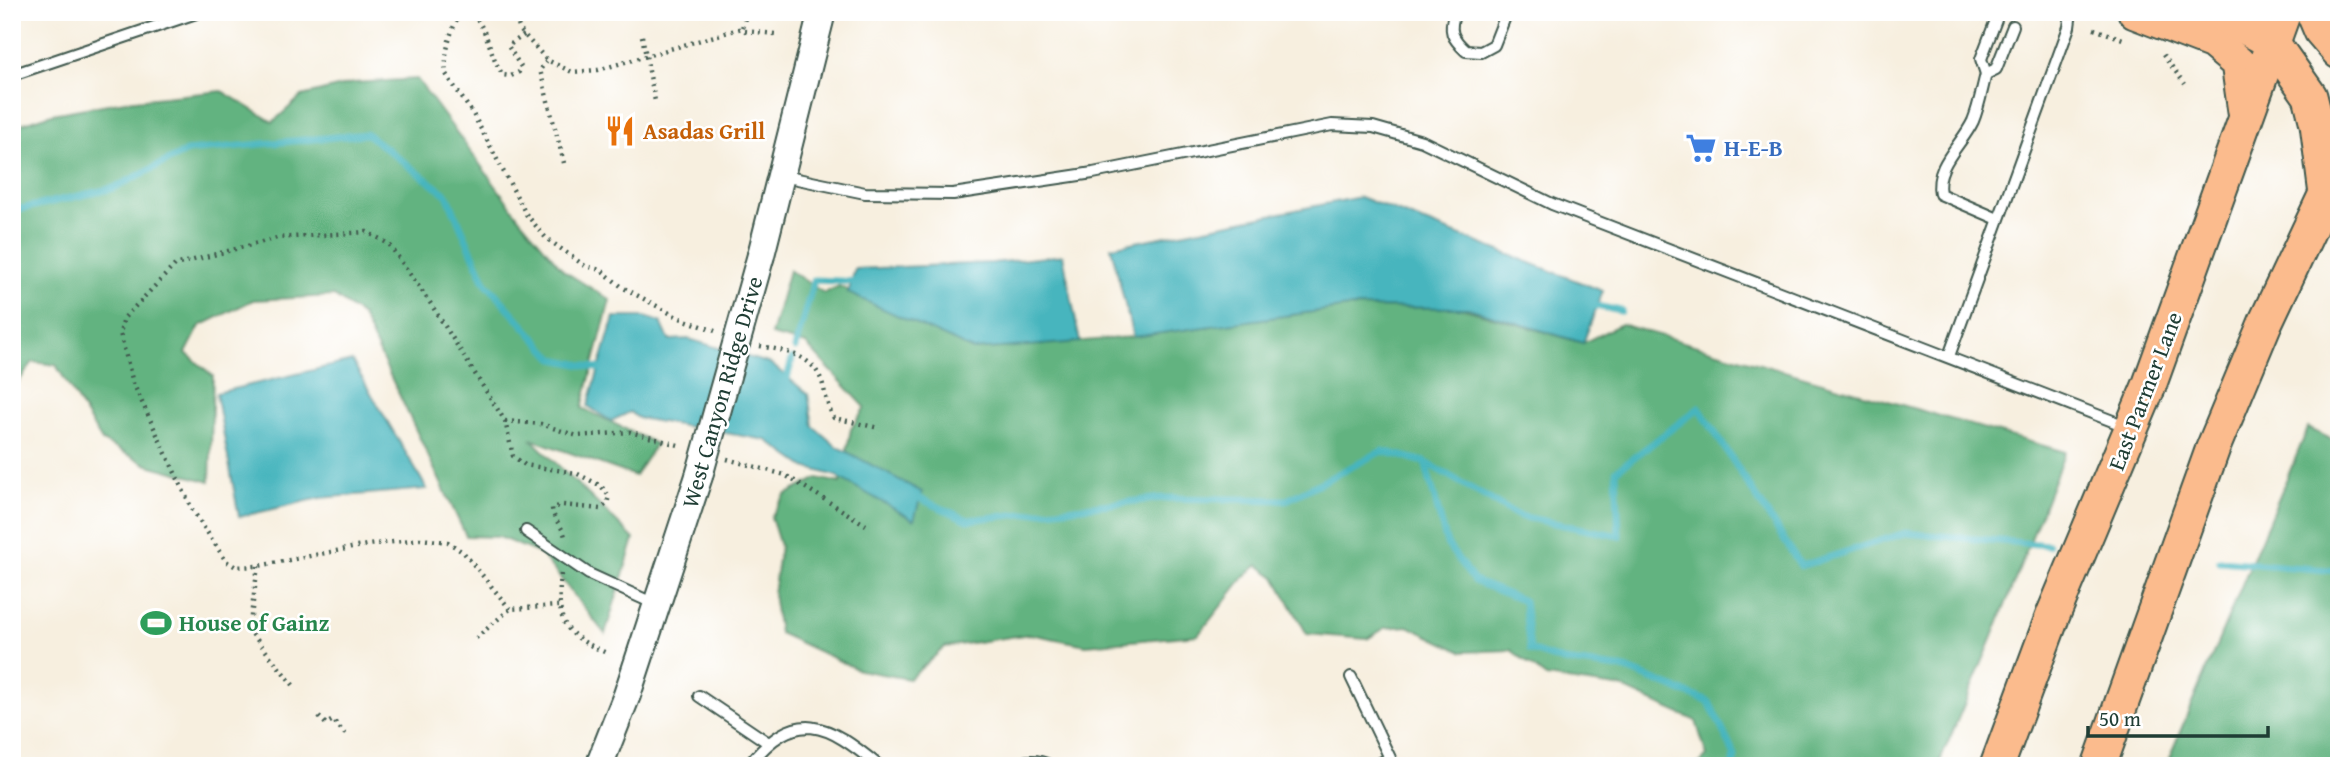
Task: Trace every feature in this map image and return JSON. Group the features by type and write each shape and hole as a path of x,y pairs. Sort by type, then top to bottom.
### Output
{"main road":[{"path":"2216,12 2278,27 2310,96 2317,124 2326,198"},
{"path":"2313,12 2321,31 2339,52"},
{"path":"2133,27 2213,42 2238,63 2246,120"},
{"name":"East Parmer Lane","path":"1997,766 2053,615 2132,428 2278,27"},
{"path":"2099,766 2213,448 2266,321 2339,166"}],"street":[{"name":"West Canyon Ridge Drive","path":"599,766 657,605 699,476 783,176 822,12"}],"lane":[{"path":"12,75 199,12"},
{"path":"1455,12 1450,27 1453,39 1466,51 1481,52 1494,45 1507,12"},
{"path":"1949,356 2069,27 2071,12"},
{"path":"1996,20 1981,59 1986,74 1973,121 1943,168 1938,185 1940,194 1998,219"},
{"path":"1986,74 1996,69 2013,26"},
{"path":"783,176 865,193 953,194 1093,173 1332,125 1373,127 1422,141 1552,204 2132,428"},
{"path":"526,531 589,574 657,605"},
{"path":"1351,677 1391,758 1375,766"},
{"path":"699,696 767,742"},
{"path":"748,766 767,742 796,727 821,728 845,738 879,766"},
{"path":"1011,766 1023,761 1044,762 1051,766"}],"path":[{"path":"513,12 524,35 547,60 562,69 582,72 742,28 745,31 776,34"},
{"path":"742,28 747,12"},
{"path":"524,35 509,46 521,67 519,72 512,76 503,75 494,61 479,20 472,13 459,15 451,31 445,66 446,74 473,114 526,214 546,238 585,266 601,270 622,287 677,317 716,331"},
{"path":"2094,29 2133,27"},
{"path":"642,36 648,54 655,101"},
{"path":"2155,51 2165,56 2185,84"},
{"path":"547,60 540,71 564,163"},
{"path":"510,609 464,553 447,542 420,539 367,545 258,566 236,567 226,561 192,509 133,383 120,333 124,318 175,265 277,238 368,232 389,244 505,421 513,456 525,465 576,473 601,486 609,496 607,504 600,509 563,505 552,508 553,517 565,536 558,606 578,640 609,654"},
{"path":"755,345 803,357 823,382 834,418 879,429"},
{"path":"258,566 249,630 294,686"},
{"path":"476,638 510,609 558,606"},
{"path":"319,717 326,724 333,720 345,734"}],"green space":[{"path":"417,79 521,220 564,271 610,300 582,408 656,444 635,476 531,439 634,539 605,634 541,554 499,537 466,536 362,316 334,296 253,300 200,326 186,353 213,376 210,482 148,465 102,441 56,365 33,362 12,391 12,127 52,114 125,101 222,91 273,122 302,96 353,83"},
{"path":"789,270 824,293 839,286 973,350 1133,337 1349,307 1461,308 1583,343 1621,324 2065,452 1992,639 1938,766 1697,766 1707,756 1696,721 1623,688 1546,677 1511,650 1462,652 1408,626 1385,628 1367,639 1307,634 1275,577 1258,565 1245,576 1198,635 1086,645 1030,634 945,647 909,679 859,670 779,633 773,594 780,546 771,517 785,495 818,478 840,483 851,429 865,407 806,344 771,335"},
{"path":"2308,428 2339,443 2339,766 2189,766 2169,758"}],"water":[{"path":"1360,197 1603,291 1583,343 1468,308 1349,307 1133,337 1111,247"},
{"path":"1063,255 1080,342 973,350 848,293 855,269 992,263"},
{"path":"614,317 645,317 661,322 669,340 689,339 771,364 808,394 813,426 836,446 922,492 914,520 836,476 805,467 766,440 638,418 630,412 611,421 588,406"},
{"path":"352,361 427,489 320,498 239,517 216,393"}],"waterway":[{"path":"12,211 114,188 187,151 367,134 447,195 485,282 554,359 606,370"},
{"path":"795,348 814,280 861,282"},
{"path":"1591,305 1621,311"},
{"path":"785,386 792,359"},
{"path":"912,495 968,520 1163,498 1287,500 1382,451 1425,462 1519,516 1619,536 1616,471 1699,408 1801,566 1905,533 2048,545"},
{"path":"1425,462 1447,544 1474,581 1524,601 1530,650 1563,661 1626,669 1709,702 1735,756 1733,766"},
{"path":"2220,561 2339,571"}],"place":[{"name":"Asadas Grill","path":"620,131"},
{"name":"H-E-B","path":"1701,148"},
{"name":"House of Gainz","path":"156,623"}]}
